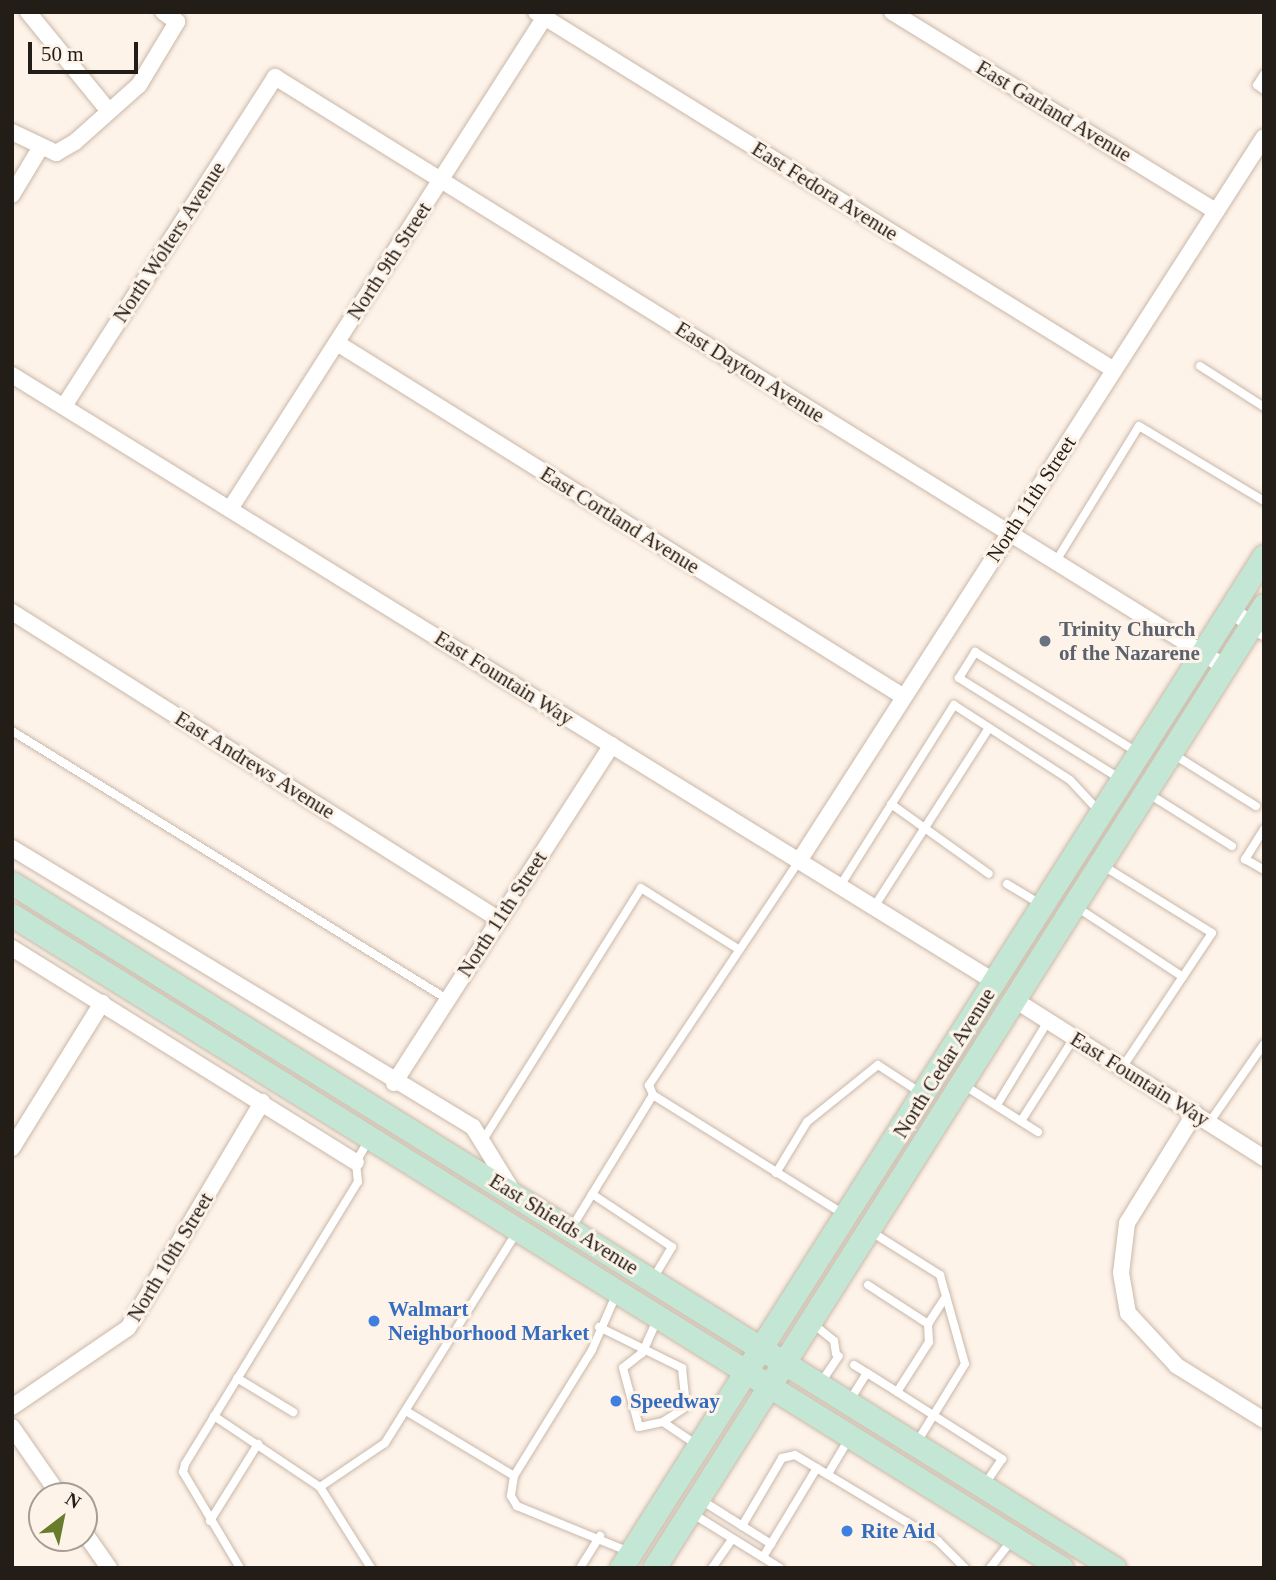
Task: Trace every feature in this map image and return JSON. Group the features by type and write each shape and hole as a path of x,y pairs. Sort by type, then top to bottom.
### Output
{"main road":[{"name":"North Cedar Avenue","path":"630,1563 700,1447 766,1347 1264,556"},
{"name":"North Cedar Avenue","path":"654,1568 1225,667 1260,621"},
{"name":"East Shields Avenue","path":"12,883 787,1359 1114,1568"},
{"path":"1015,1000 1010,980 1045,922 1043,906"},
{"name":"East Shields Avenue","path":"12,915 660,1314 1061,1567"},
{"path":"962,1084 961,1063 999,1004 995,982"},
{"path":"284,1081 305,1078 402,1138 467,1164"},
{"path":"869,1230 866,1215 925,1112 924,1094"},
{"path":"519,1227 535,1223 558,1234 572,1228"},
{"path":"1014,1537 1027,1531 1088,1568"}],"street":[{"path":"28,12 107,109"},
{"path":"12,132 39,150 56,153 75,142 107,109 124,102 139,85 177,22 163,12"},
{"name":"East Garland Avenue","path":"892,12 1216,211"},
{"name":"North 9th Street","path":"230,509 441,180 543,14"},
{"name":"East Fedora Avenue","path":"543,14 1114,370"},
{"name":"East Dayton Avenue","path":"275,78 1225,667"},
{"name":"North Wolters Avenue","path":"64,406 275,78"},
{"name":"North 11th Street","path":"799,860 1264,137"},
{"path":"12,195 39,150"},
{"name":"East Cortland Avenue","path":"337,343 904,697"},
{"name":"East Fountain Way","path":"12,375 995,982"},
{"path":"1230,610 1260,621"},
{"name":"East Andrews Avenue","path":"12,612 498,919"},
{"name":"North 11th Street","path":"394,1083 612,745"},
{"path":"12,848 394,1083 473,1127 513,1192"},
{"path":"12,948 356,1162"},
{"name":"East Fountain Way","path":"1015,1000 1264,1158"},
{"path":"12,1148 102,1003"},
{"name":"North 10th Street","path":"12,1407 128,1328 262,1102"},
{"path":"1195,1113 1127,1223 1121,1273 1128,1313 1177,1366 1264,1420"},
{"path":"12,1427 50,1482"},
{"path":"98,1552 109,1568"}],"lane":[{"path":"1264,74 1256,85 1264,90"},
{"path":"1200,366 1264,407"},
{"path":"1056,561 1139,426 1264,501"},
{"path":"1122,780 959,678 975,652 1139,753"},
{"path":"840,886 954,705 1070,780 1101,813"},
{"path":"874,907 989,728"},
{"path":"12,731 447,999"},
{"path":"1171,753 1256,806"},
{"path":"1146,792 1232,846"},
{"path":"891,804 989,874"},
{"path":"1264,830 1245,859 1264,870"},
{"path":"799,860 736,947 649,1085 653,1095 847,1217"},
{"path":"1101,864 1212,933 1122,1068"},
{"path":"1007,884 1043,906"},
{"path":"483,1140 641,888 736,947"},
{"path":"1075,906 1183,976"},
{"path":"997,1105 1048,1021"},
{"path":"1021,1121 1074,1038"},
{"path":"1209,1123 1264,1044"},
{"path":"776,1172 807,1122 878,1065 924,1094"},
{"path":"962,1084 1038,1132"},
{"path":"572,1228 653,1095"},
{"path":"240,1568 183,1472 214,1416 358,1182 356,1162 372,1136"},
{"path":"592,1195 672,1247 653,1279"},
{"path":"320,1486 385,1443 519,1227"},
{"path":"869,1230 940,1275 965,1363 917,1442"},
{"path":"868,1285 929,1324"},
{"path":"619,1289 514,1476 511,1496 517,1506 600,1536 630,1563"},
{"path":"897,1392 929,1342 929,1324 946,1296"},
{"path":"599,1328 642,1353 681,1368 686,1407 663,1422 639,1427 623,1368 642,1353 660,1314"},
{"path":"811,1323 834,1341 838,1355 822,1381"},
{"path":"854,1365 1002,1459 985,1485"},
{"path":"850,1400 867,1373"},
{"path":"237,1378 293,1412"},
{"path":"406,1411 514,1476"},
{"path":"214,1416 320,1486 372,1568"},
{"path":"663,1422 700,1447"},
{"path":"828,1474 852,1435"},
{"path":"211,1521 258,1444"},
{"path":"742,1526 782,1458 795,1455 938,1541 965,1568"},
{"path":"764,1557 817,1468"},
{"path":"694,1505 742,1526 771,1544"},
{"path":"694,1505 732,1539 780,1568"},
{"path":"580,1568 600,1536"},
{"path":"989,1568 1014,1537"},
{"path":"712,1568 732,1539"}],"place":[{"name":"Trinity Church of the Nazarene","path":"1045,641"},
{"name":"Walmart Neighborhood Market","path":"374,1321"},
{"name":"Speedway","path":"616,1401"},
{"name":"Rite Aid","path":"847,1531"}]}
